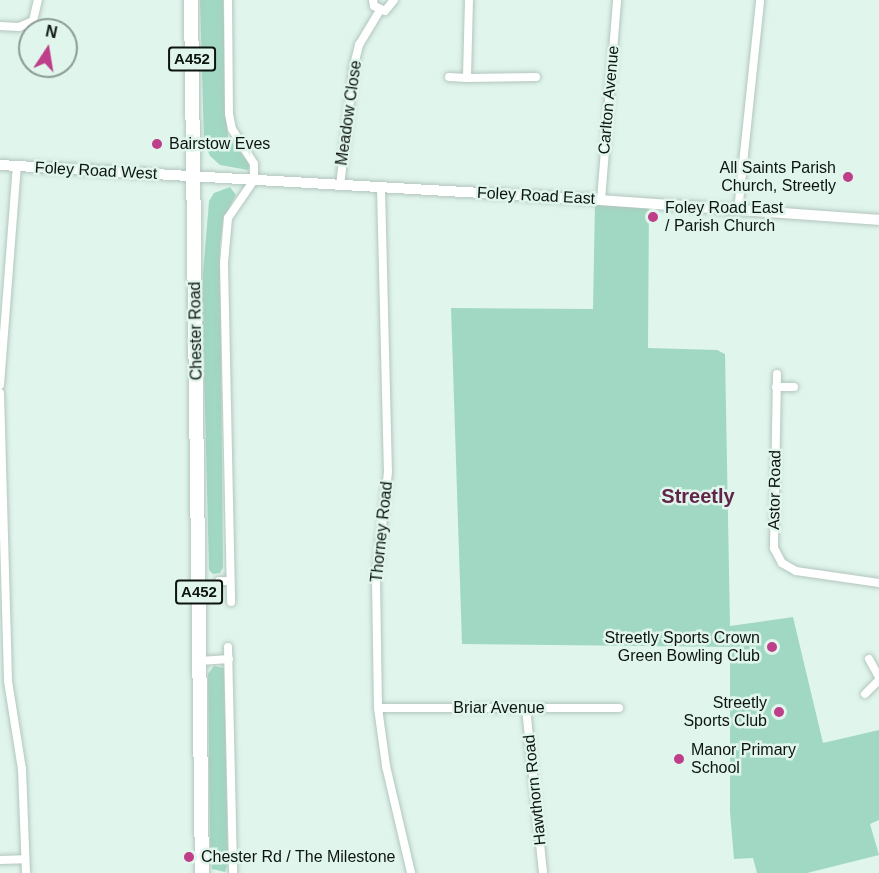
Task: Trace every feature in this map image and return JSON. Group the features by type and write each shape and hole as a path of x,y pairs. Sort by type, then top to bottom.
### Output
{"highway":[{"name":"Chester Road","path":"191,0 202,873"}],"main road":[{"name":"Foley Road West","path":"0,165 193,176"},
{"name":"Foley Road East","path":"193,176 601,200 879,220"}],"street":[{"path":"0,26 19,27 33,21 38,0"},
{"path":"228,0 232,129 254,164 254,180"},
{"path":"373,0 380,10"},
{"name":"Meadow Close","path":"340,186 354,65 359,45 380,10 391,8 394,0"},
{"path":"467,78 469,0"},
{"name":"Carlton Avenue","path":"601,200 617,0"},
{"path":"738,211 763,1"},
{"path":"524,66 524,77"},
{"path":"448,77 536,77"},
{"path":"0,385 17,166"},
{"name":"Chester Road","path":"231,602 224,263 228,218 254,180"},
{"name":"Thorney Road","path":"381,188 388,472 376,581 378,708 386,766 411,873"},
{"name":"Astor Road","path":"777,374 774,548 782,563 796,571 879,583"},
{"path":"776,387 794,387"},
{"path":"0,393 8,681 22,769 26,873"},
{"path":"219,581 230,581"},
{"path":"228,647 233,873"},
{"path":"200,661 229,659"},
{"path":"865,694 879,679 869,659"},
{"name":"Briar Avenue","path":"378,708 619,708"},
{"name":"Hawthorn Road","path":"526,708 543,873"},
{"path":"0,860 24,859"}],"green space":[{"path":"200,0 223,0 228,138 250,164 248,170 220,165 210,156 204,142"},
{"path":"230,187 236,195 223,219 220,246 223,567 220,573 213,574 209,570 202,286 209,201 214,193"},
{"path":"595,202 649,205 648,348 717,350 725,354 730,626 793,617 823,743 879,730 879,820 870,824 879,855 807,873 757,873 753,858 734,859 730,812 730,647 462,644 451,308 593,309"},
{"path":"214,666 224,668 228,863 225,872 212,869 210,840 208,674"}],"place":[{"name":"Bairstow Eves","path":"157,144"},
{"name":"All Saints Parish Church, Streetly","path":"848,177"},
{"name":"Foley Road East / Parish Church","path":"653,217"},
{"name":"Streetly Sports Crown Green Bowling Club","path":"772,647"},
{"name":"Streetly Sports Club","path":"779,712"},
{"name":"Manor Primary School","path":"679,759"},
{"name":"Chester Rd / The Milestone","path":"189,857"}],"district":[{"name":"Streetly","path":"698,496"}]}
